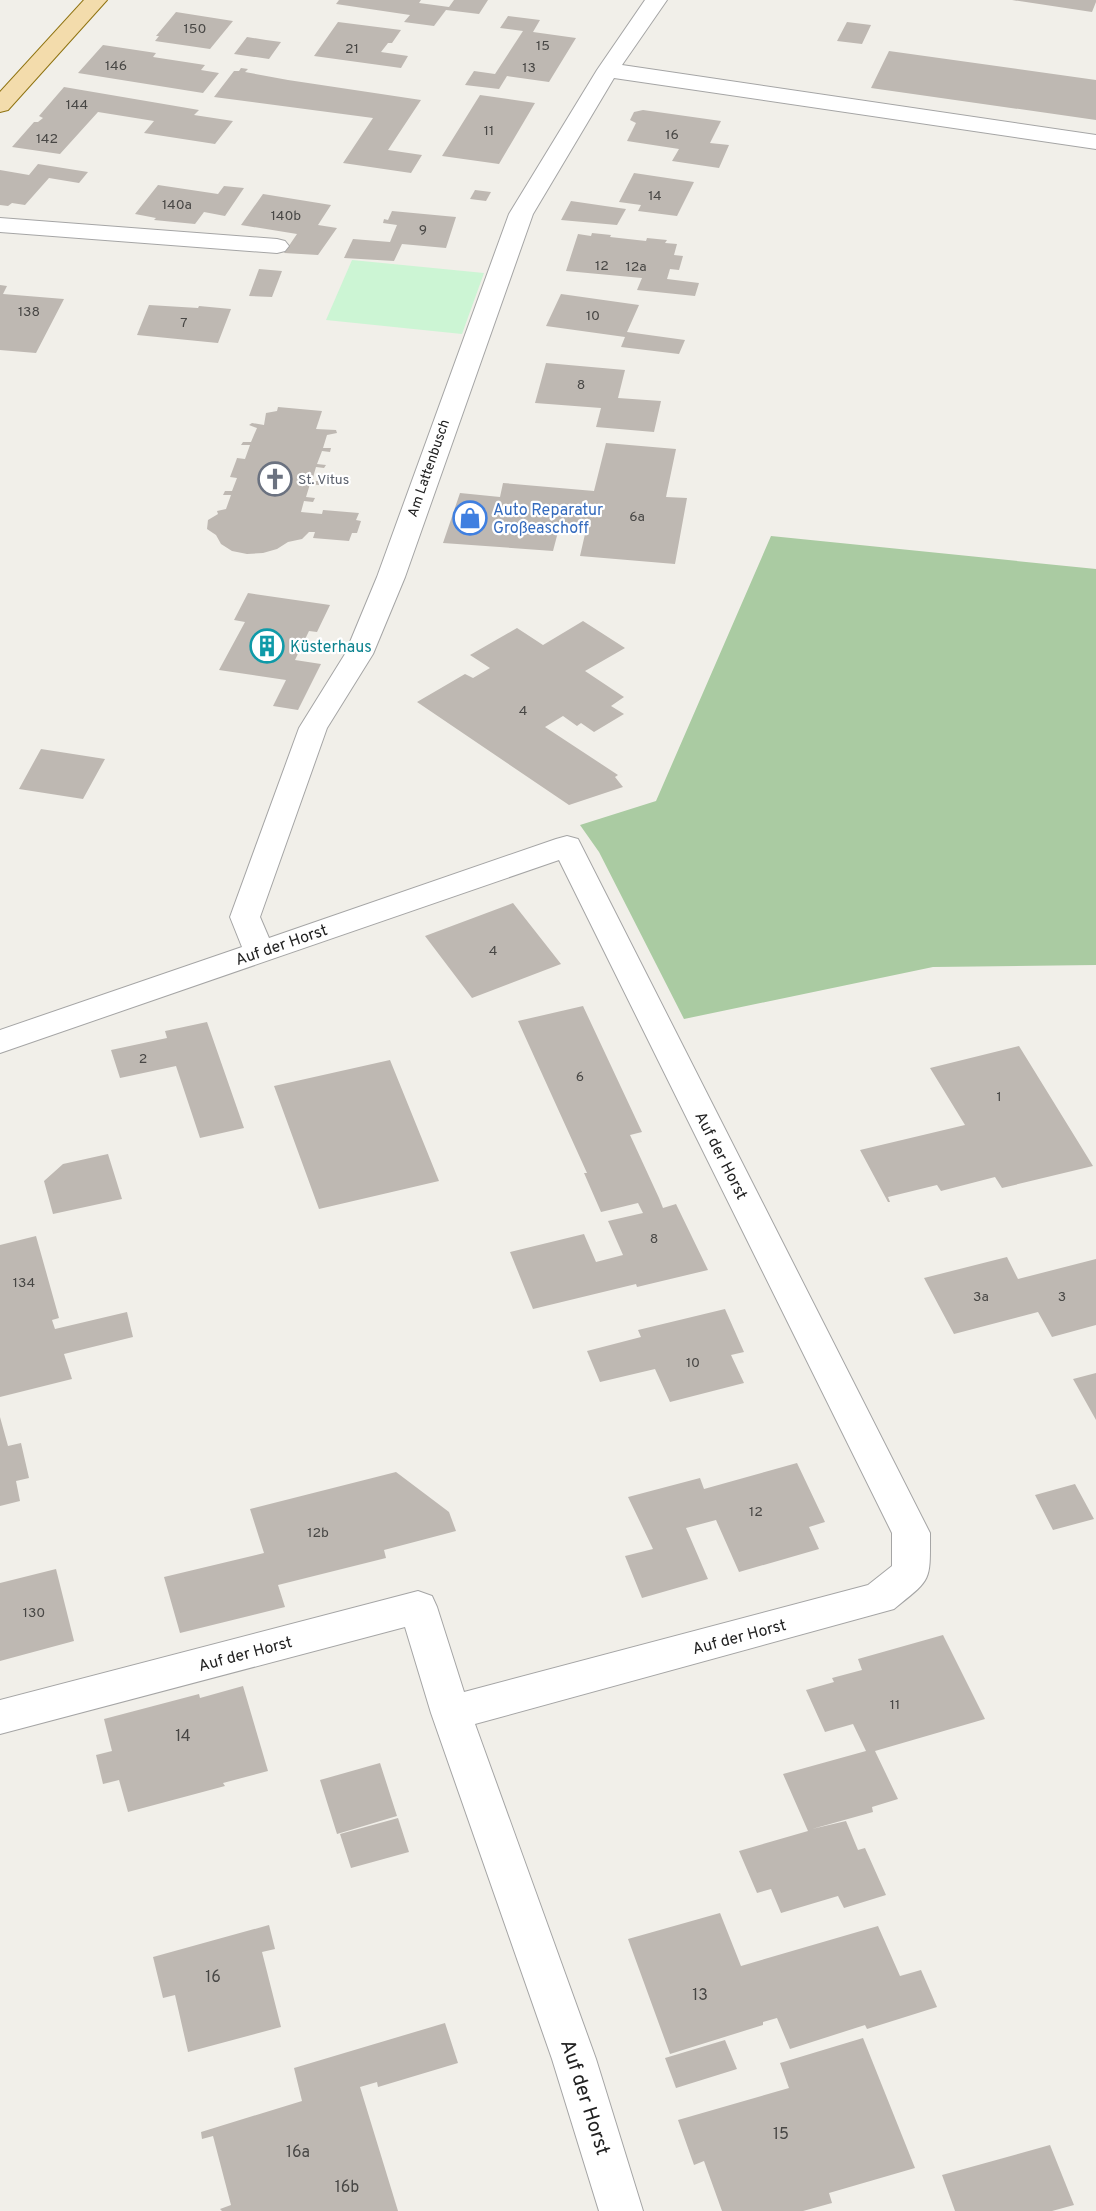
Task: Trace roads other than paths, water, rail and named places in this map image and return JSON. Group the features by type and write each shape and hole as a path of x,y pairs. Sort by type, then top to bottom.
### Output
{"main road":[{"path":"0,105 96,0"}],"street":[{"name":"Am Lattenbusch","path":"259,951 245,916 313,728 364,643 391,577 521,214 608,70 656,0"},
{"path":"608,70 1096,142"},
{"path":"0,225 278,246"},
{"name":"Auf der Horst","path":"0,1042 567,846 911,1533 911,1573 880,1598 451,1713"},
{"name":"Auf der Horst","path":"0,1717 418,1607 451,1713 574,2059 621,2211"}],"place":[{"name":"St. Vitus","path":"275,479"},
{"name":"Auto Reparatur Großeaschoff","path":"470,518"},
{"name":"Küsterhaus","path":"267,646"}]}
